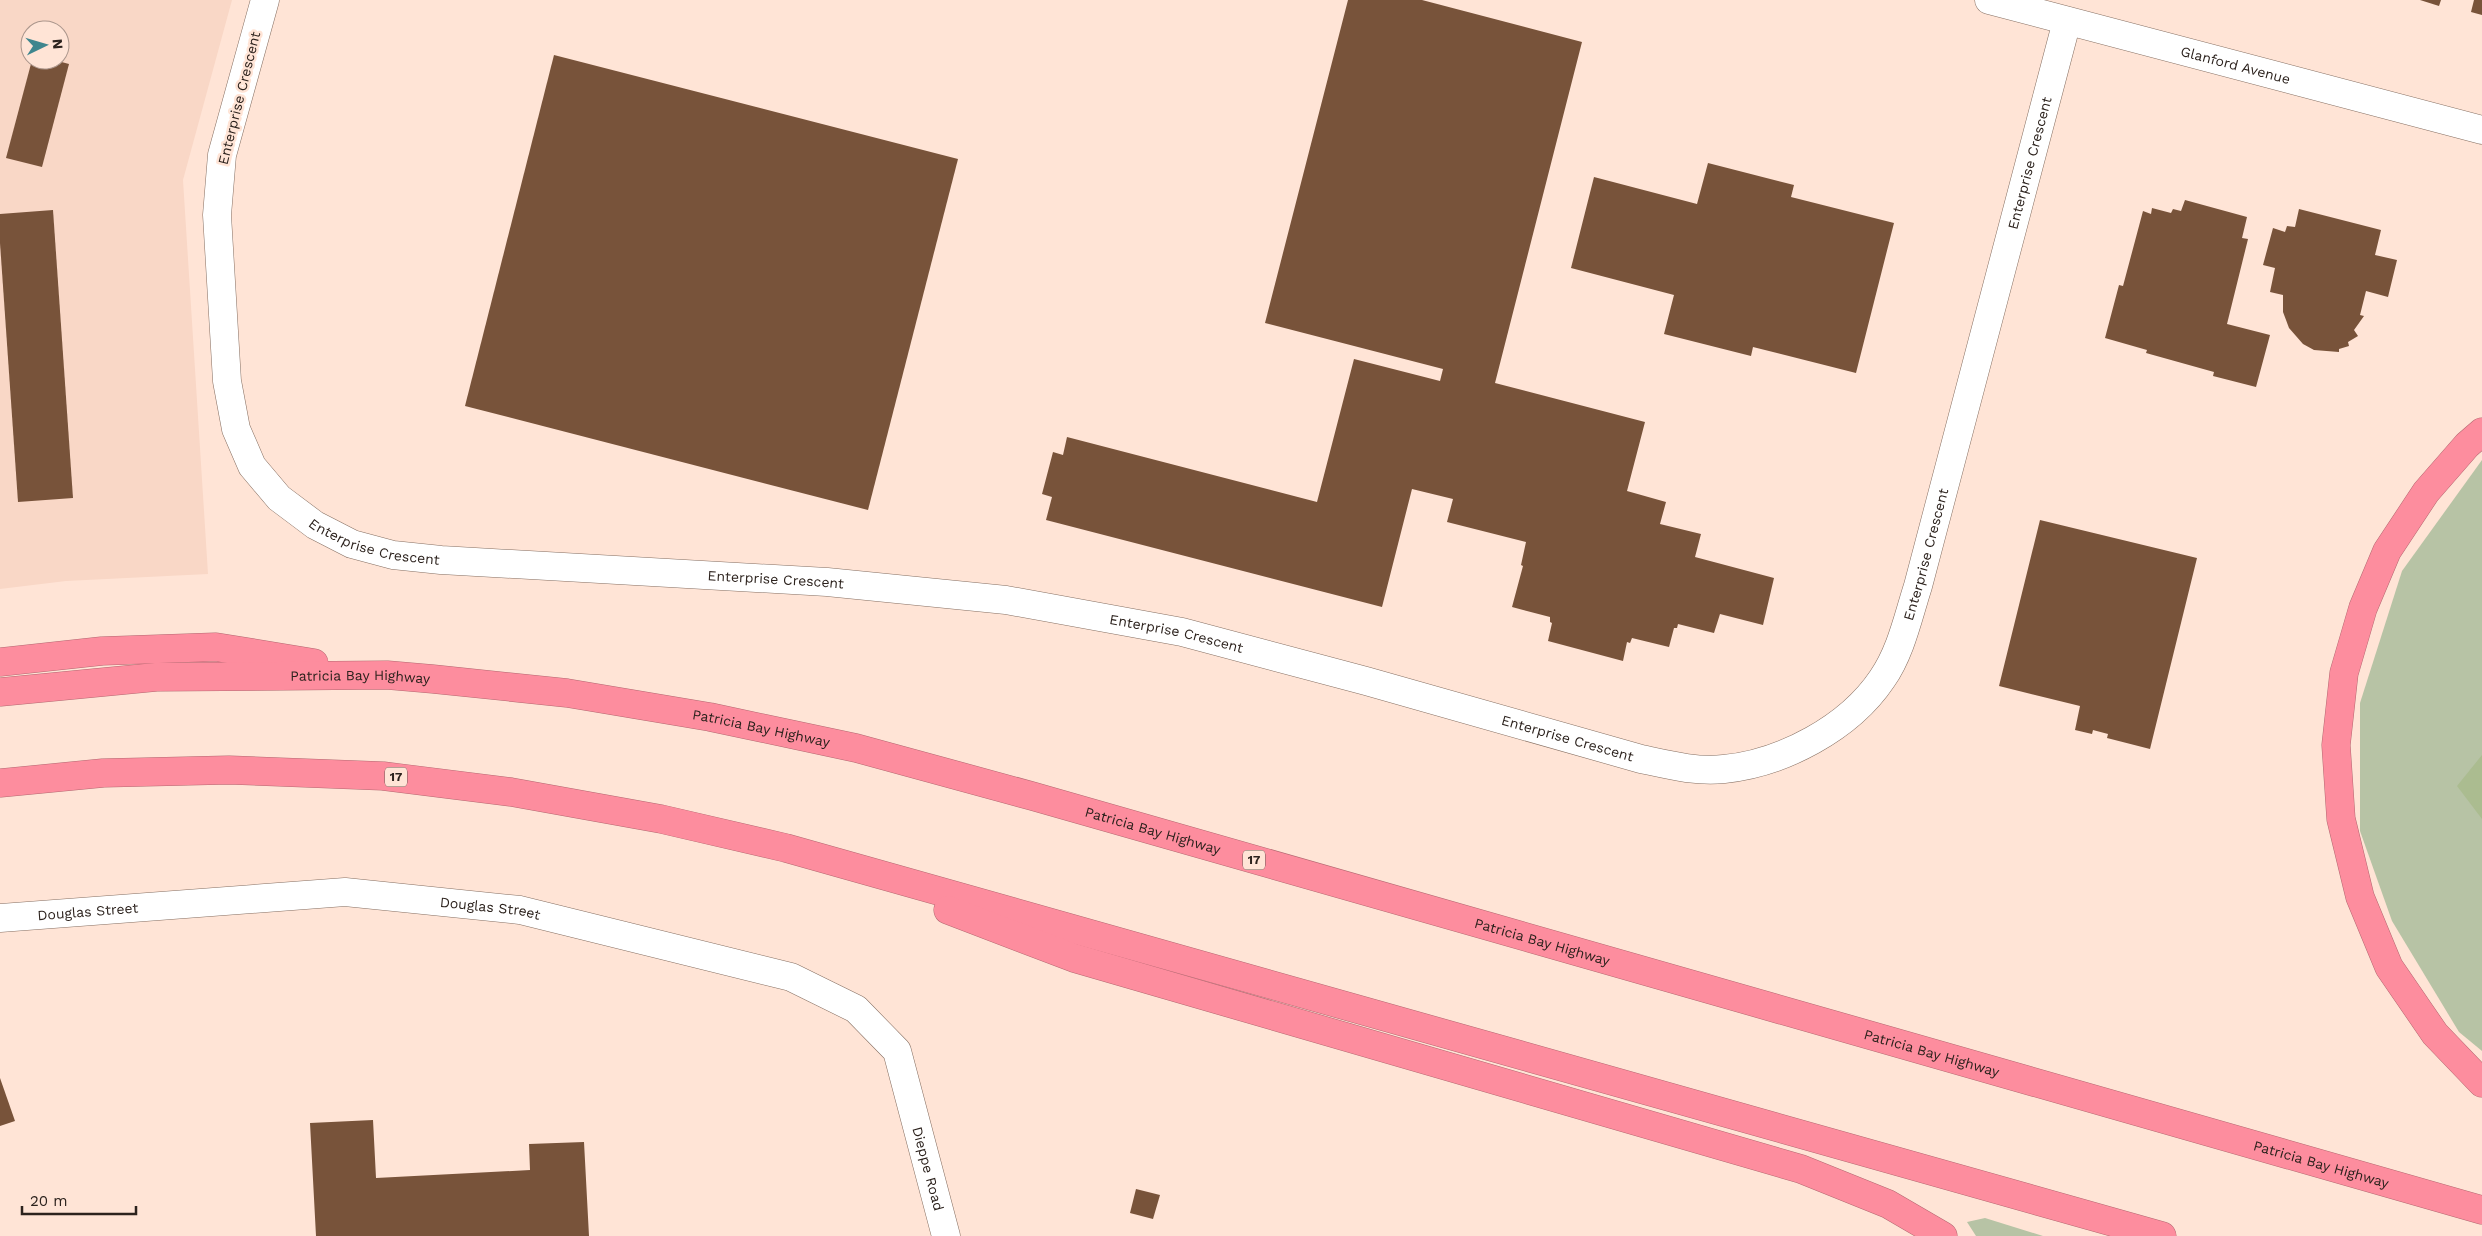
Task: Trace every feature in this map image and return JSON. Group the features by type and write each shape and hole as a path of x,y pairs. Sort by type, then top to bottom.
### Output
{"highway":[{"path":"2482,432 2466,445 2426,492 2387,552 2363,608 2344,673 2336,745 2341,819 2360,897 2389,967 2435,1034 2482,1083"},
{"path":"0,662 102,651 216,647 387,675"},
{"name":"Patricia Bay Highway","path":"0,692 156,677 387,675 576,695 710,717 856,748 1041,799 2482,1210"},
{"name":"17","path":"0,783 102,773 229,770 383,776 511,792 660,819 786,848 2162,1236"},
{"path":"786,848 1074,958 1801,1169 1888,1204 1942,1236"}],"street":[{"name":"Enterprise Crescent","path":"265,0 222,155 217,215 227,381 236,429 252,466 279,498 315,525 352,544 393,555 441,560 902,588 1006,600 1103,617 1182,632 1366,681 1641,760 1695,769 1724,769 1759,763 1796,750 1828,731 1856,708 1882,679 1901,641 1918,586 2067,20"},
{"name":"Glanford Avenue","path":"1989,0 2482,130"},
{"name":"Douglas Street","path":"0,918 345,892 520,910 791,977 856,1009 897,1051 910,1101"},
{"name":"Dieppe Road","path":"910,1101 946,1236"}],"shaded area":[{"path":"0,0 232,0 183,180 208,574 66,581 0,589"}],"green space":[{"path":"2482,460 2482,1051 2459,1032 2392,921 2360,831 2360,703 2402,571"},
{"path":"2482,755 2482,819 2457,786"},
{"path":"1985,1218 2043,1236 1976,1236 1967,1222"}],"building":[{"path":"1348,0 1422,0 1582,42 1495,383 1645,422 1627,491 1666,502 1660,524 1701,534 1695,557 1774,578 1763,625 1720,614 1714,633 1678,624 1677,628 1674,628 1669,647 1632,638 1630,643 1627,642 1623,661 1548,641 1552,623 1550,622 1550,617 1512,607 1523,566 1521,565 1526,542 1447,522 1453,499 1412,489 1382,607 1046,520 1052,497 1042,494 1053,452 1063,455 1067,437 1317,502 1354,359 1440,381 1443,369 1265,323"},
{"path":"2420,0 2441,0 2439,6"},
{"path":"2474,0 2482,0 2482,15 2471,12"},
{"path":"554,55 958,159 868,510 465,406"},
{"path":"29,70 67,70 42,167 6,158"},
{"path":"1708,163 1794,185 1791,197 1894,223 1856,373 1753,347 1751,356 1664,334 1674,295 1571,268 1594,177 1697,204"},
{"path":"2185,200 2247,217 2242,238 2248,239 2227,324 2270,335 2256,387 2213,376 2214,372 2146,353 2147,350 2105,338 2119,285 2123,286 2143,211 2151,214 2152,208 2171,213 2173,209 2181,211"},
{"path":"2299,209 2381,230 2375,255 2397,260 2388,297 2366,291 2360,315 2364,316 2354,330 2358,336 2348,342 2349,346 2339,349 2339,352 2314,350 2303,344 2289,328 2283,312 2283,295 2270,292 2275,268 2263,265 2273,228 2285,232 2287,226 2295,227"},
{"path":"53,210 73,498 18,502 0,243 0,214"},
{"path":"2040,520 2197,558 2150,749 2107,738 2108,734 2093,730 2092,734 2075,730 2080,706 1999,686"},
{"path":"0,1078 15,1121 0,1126"},
{"path":"373,1120 376,1178 530,1170 529,1144 584,1142 589,1236 316,1236 310,1123"},
{"path":"1136,1189 1160,1195 1153,1219 1130,1213"}]}
